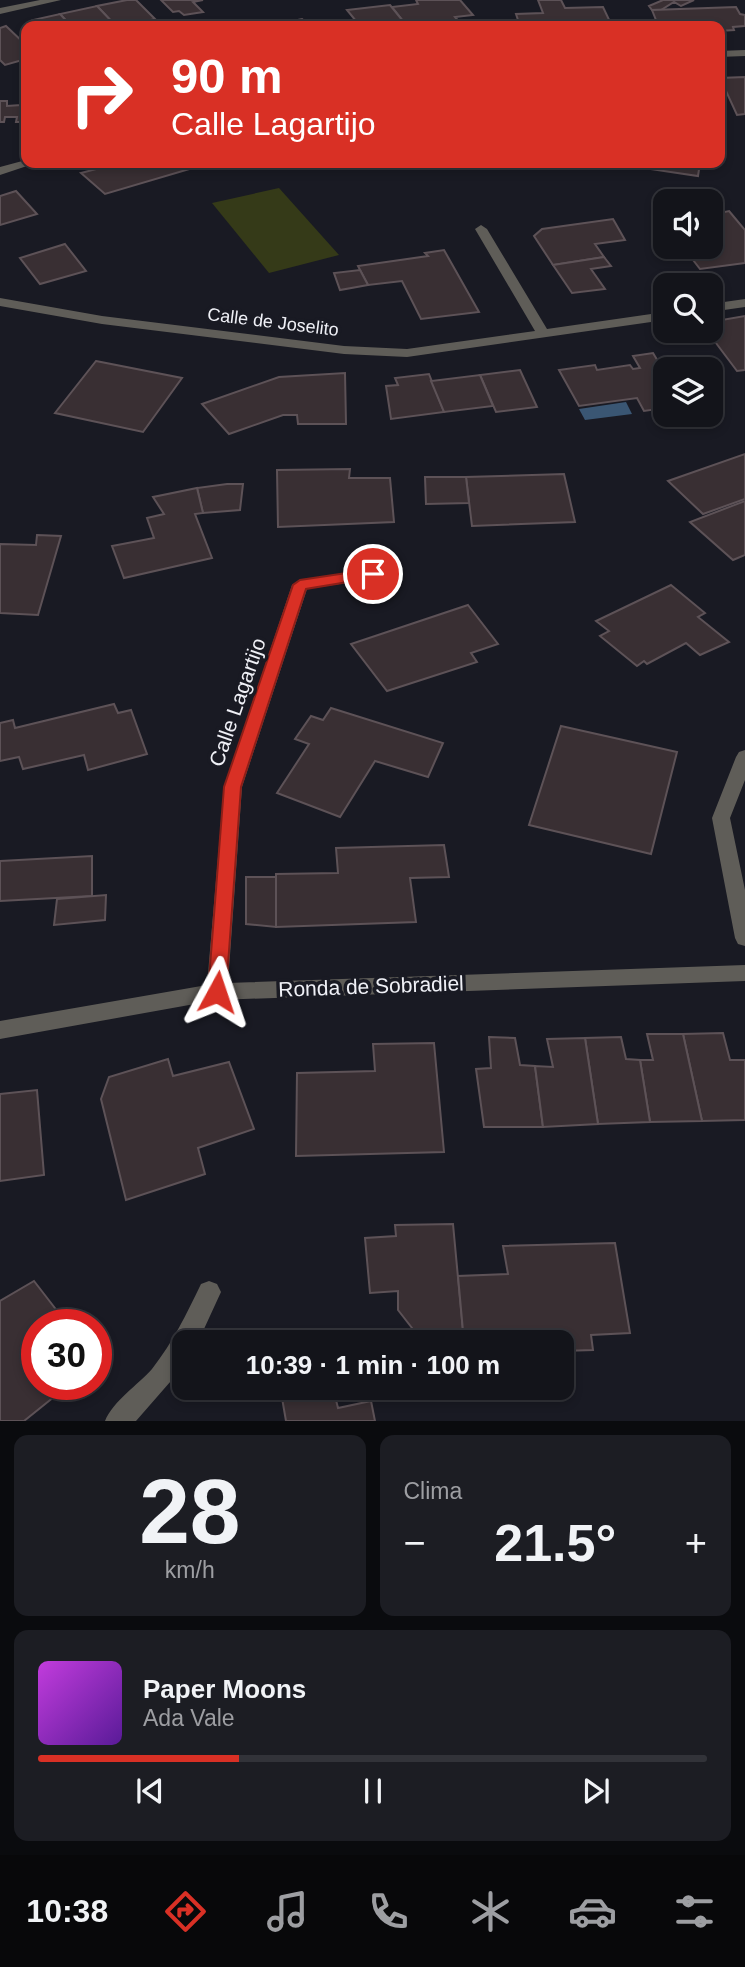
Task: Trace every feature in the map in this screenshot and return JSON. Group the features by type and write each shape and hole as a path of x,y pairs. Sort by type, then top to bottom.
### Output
{"street":[{"path":"0,11 56,0"},
{"path":"725,54 745,53"},
{"path":"0,171 21,165"},
{"path":"481,229 544,335"},
{"name":"Calle de Joselito","path":"0,302 102,320 344,350 407,353 653,318"},
{"path":"723,306 745,303"},
{"name":"Calle Lagartijo","path":"217,992 233,787 300,585 373,574"},
{"path":"745,757 721,818 745,938"},
{"name":"Ronda de Sobradiel","path":"0,1030 217,992 745,973"},
{"path":"191,1330 209,1292"},
{"path":"117,1421 138,1404 172,1362"}],"green space":[{"path":"279,188 339,255 269,273 212,203"}],"water":[{"path":"626,402 632,414 585,420 579,409"}],"building":[{"path":"136,0 155,19 111,21 97,6"},
{"path":"161,0 203,0 193,2 203,12 184,15 179,11 173,12"},
{"path":"416,0 460,0 473,15 455,17 458,21 403,21 392,7 418,4"},
{"path":"538,0 561,0 565,8 603,7 610,21 518,21 516,14 543,13"},
{"path":"663,0 694,0 681,6 674,2 661,10 652,10 649,6"},
{"path":"390,5 403,21 356,21 347,10"},
{"path":"97,6 111,21 66,21 60,14"},
{"path":"736,7 740,14 745,15 745,26 725,31 725,21 656,21 652,10"},
{"path":"60,14 66,21 34,21"},
{"path":"6,26 21,40 21,60 5,65 0,60 0,28"},
{"path":"745,77 745,114 737,115 725,89 725,78"},
{"path":"0,101 7,101 7,106 21,105 21,122 16,122 17,117 5,117 4,122 0,122"},
{"path":"100,168 193,168 105,194 81,173"},
{"path":"650,168 699,168 698,176"},
{"path":"16,191 37,214 0,225 0,196"},
{"path":"729,211 745,230 745,263 700,269 692,259 723,259 723,212"},
{"path":"613,219 625,240 595,244 604,257 553,265 534,236 542,229"},
{"path":"65,244 86,271 40,284 20,258"},
{"path":"444,250 479,312 421,319 402,281 368,285 358,266 428,256 425,253"},
{"path":"604,257 611,266 591,269 605,289 572,293 553,265"},
{"path":"360,270 368,285 340,290 334,273"},
{"path":"745,316 745,370 737,371 716,343 723,343 723,320"},
{"path":"653,353 655,357 653,357 653,410 644,411 637,398 579,406 559,370 595,365 597,370 630,365 633,369 640,368 633,356"},
{"path":"96,361 182,378 143,432 55,413"},
{"path":"520,370 537,407 496,412 480,375"},
{"path":"345,373 346,424 298,424 297,415 283,415 229,434 202,404 279,377"},
{"path":"429,374 444,412 391,419 386,386 398,385 395,378"},
{"path":"480,375 493,406 444,412 431,381"},
{"path":"745,454 745,499 703,514 668,481"},
{"path":"350,469 349,478 390,478 394,522 278,527 277,470"},
{"path":"564,474 575,522 472,526 466,477"},
{"path":"425,477 466,477 469,503 426,504"},
{"path":"243,484 240,510 203,513 197,488"},
{"path":"197,488 203,513 195,514 212,558 124,578 112,546 154,538 147,518 164,514 153,497"},
{"path":"745,501 745,555 733,560 690,522"},
{"path":"37,535 61,536 38,615 0,613 0,544 36,545"},
{"path":"671,585 705,613 698,617 729,642 700,655 686,643 647,664 644,661 637,666 600,636 609,631 596,621"},
{"path":"468,605 498,644 471,653 477,662 387,691 351,644"},
{"path":"114,704 118,713 131,710 147,754 88,770 84,755 23,769 19,757 0,761 0,723 13,720 15,728"},
{"path":"331,708 443,743 428,777 375,761 340,817 277,793 309,744 295,739 311,716 323,720"},
{"path":"561,726 677,752 651,854 529,825"},
{"path":"444,845 449,877 410,878 416,922 276,927 276,874 338,873 336,848"},
{"path":"92,856 92,896 0,901 0,861"},
{"path":"246,877 276,877 276,927 246,924"},
{"path":"106,895 105,920 54,925 57,899"},
{"path":"723,1033 730,1060 745,1060 745,1120 702,1121 683,1034"},
{"path":"647,1034 683,1034 702,1121 650,1122 640,1060 653,1060"},
{"path":"489,1037 515,1038 520,1065 535,1066 543,1127 484,1127 476,1069 491,1068"},
{"path":"621,1037 626,1059 640,1060 650,1122 598,1124 585,1038"},
{"path":"585,1038 598,1124 543,1127 535,1066 553,1067 547,1039"},
{"path":"434,1043 444,1152 296,1156 297,1073 375,1071 373,1044"},
{"path":"168,1059 173,1076 229,1062 254,1129 198,1148 205,1174 126,1200 101,1099 109,1077"},
{"path":"37,1090 44,1175 0,1181 0,1094"},
{"path":"453,1224 463,1330 414,1330 398,1310 398,1291 370,1293 365,1238 396,1236 395,1225"},
{"path":"615,1243 630,1333 591,1335 593,1350 574,1351 574,1330 463,1330 458,1276 508,1274 503,1246"},
{"path":"34,1281 56,1309 21,1309 21,1400 50,1400 24,1421 0,1421 0,1301"},
{"path":"282,1400 336,1400 338,1408 371,1401 375,1421 286,1421"}],"route":[{"path":"217,992 233,787 300,585 373,574"}]}
